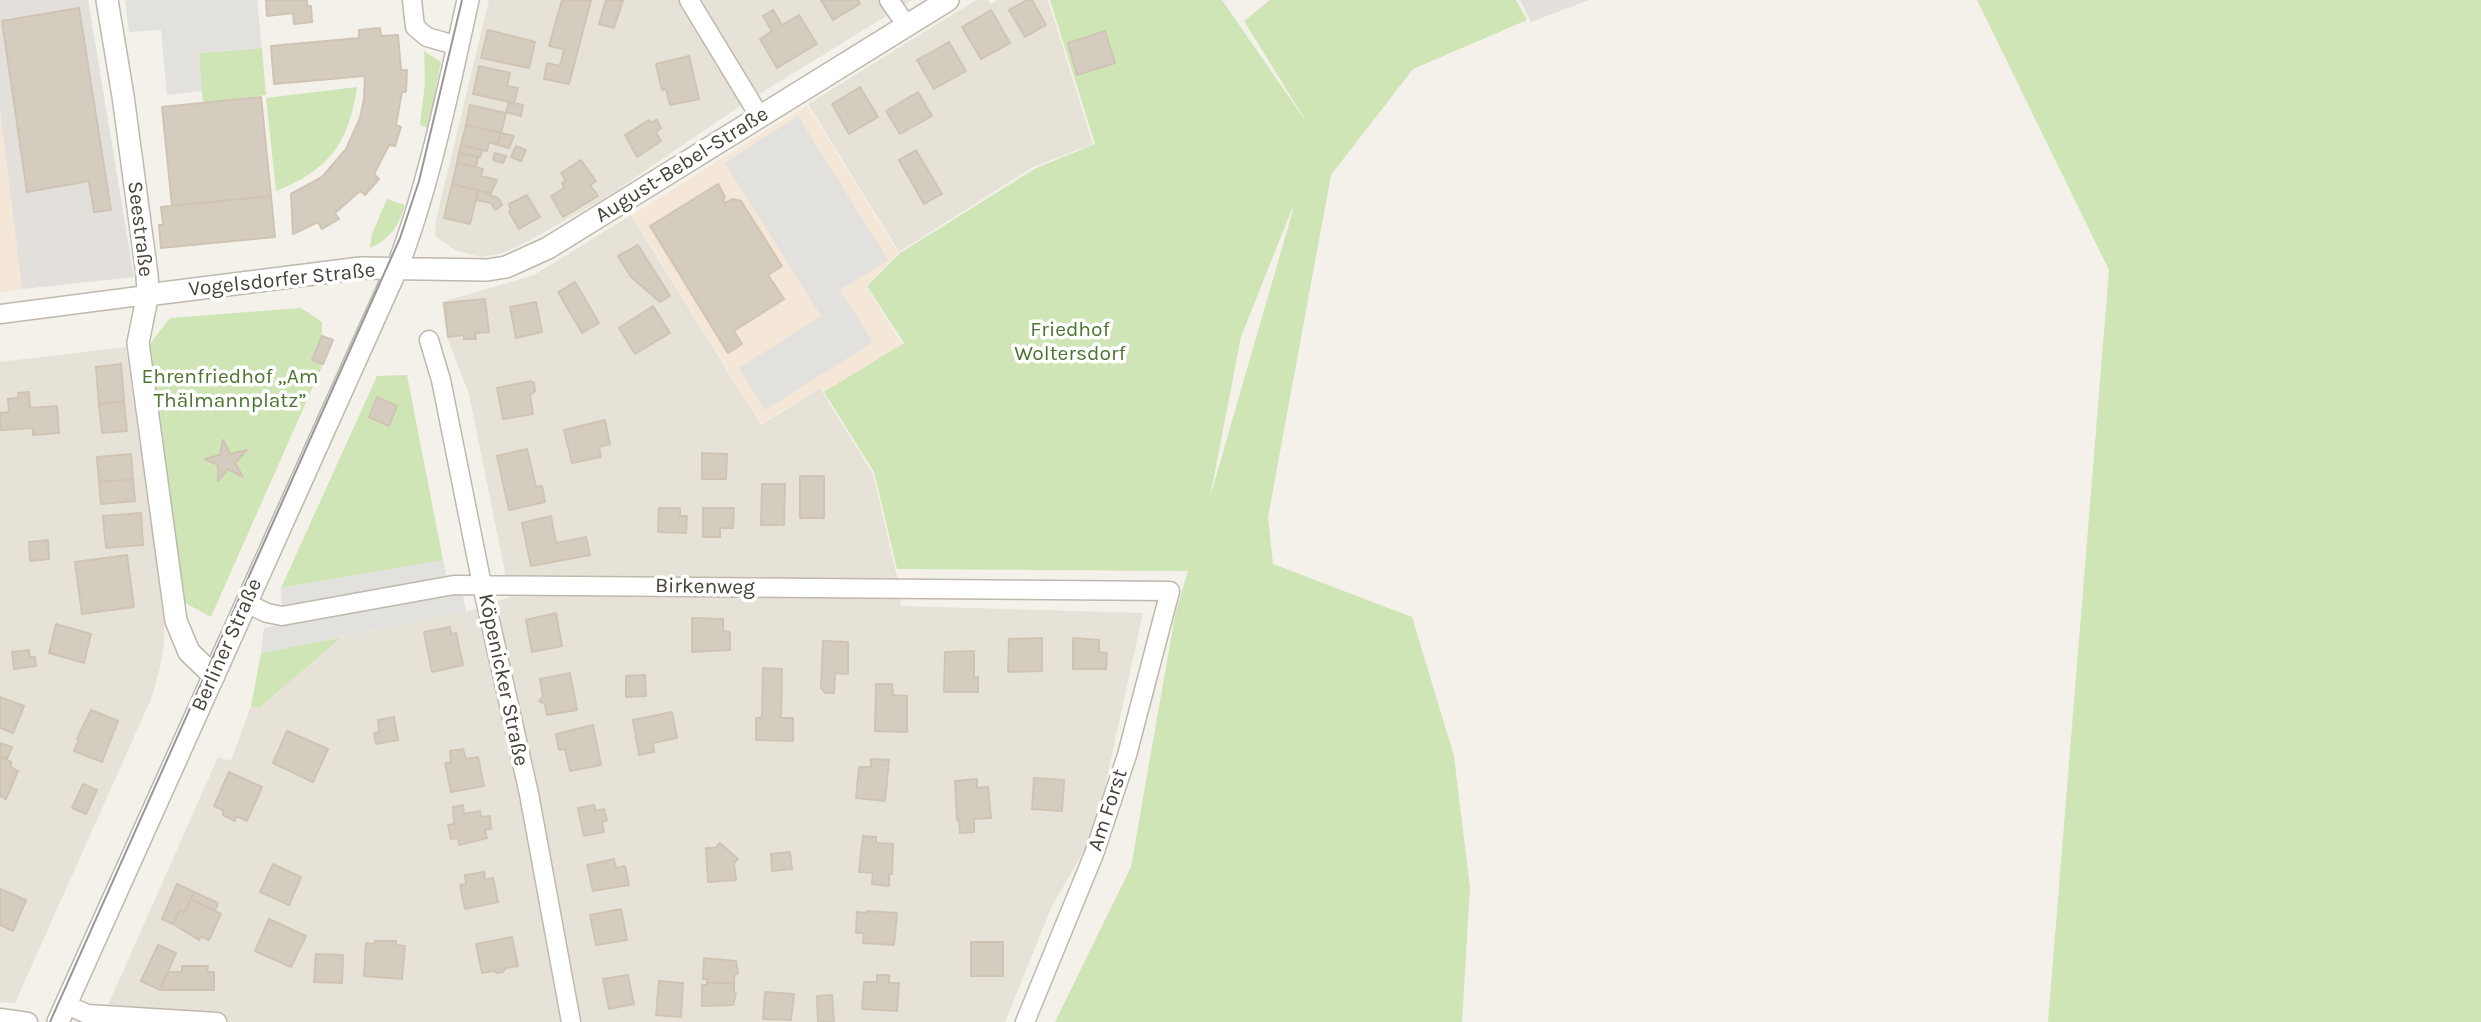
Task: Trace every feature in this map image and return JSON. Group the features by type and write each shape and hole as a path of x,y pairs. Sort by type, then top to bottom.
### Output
{"street":[{"name":"Seestraße","path":"107,0 148,275 139,349 176,621 184,645 195,661 214,676"},
{"path":"412,0 415,27 427,37 458,46"},
{"name":"Berliner Straße","path":"63,1014 397,268 425,182 468,0"},
{"path":"689,0 760,117"},
{"path":"889,0 907,26"},
{"name":"August-Bebel-Straße","path":"397,268 463,271 506,267 548,248 948,0"},
{"name":"Vogelsdorfer Straße","path":"0,314 355,269 397,268"},
{"name":"Köpenicker Straße","path":"429,340 441,380 528,794 571,1022"},
{"name":"Birkenweg","path":"246,603 282,616 454,584 1170,591"},
{"name":"Am Forst","path":"1025,1022 1094,854 1127,755 1170,591"},
{"path":"63,1014 217,1022"},
{"path":"0,1018 28,1022"}],"shaded area":[{"path":"0,0 88,0 134,277 22,289 0,111"},
{"path":"125,0 257,0 262,48 199,53 202,91 167,95 161,30 129,32"},
{"path":"489,0 912,0 740,106 605,198 523,244 500,254 480,257 455,250 435,236 436,220"},
{"path":"976,0 988,0 991,4 997,0 1048,0 1093,144 1033,167 899,252 808,104"},
{"path":"1520,0 1589,0 1531,22"},
{"path":"807,105 898,253 866,286 902,344 825,392 821,387 761,424 632,215"},
{"path":"0,111 22,289 0,292"},
{"path":"798,116 888,260 840,290 873,342 765,410 739,368 821,316 725,163"},
{"path":"631,215 761,425 820,388 873,474 898,581 901,606 1143,613 1095,832 1052,906 1005,1022 91,1022 109,1003 218,757 231,761 251,706 259,708 342,637 466,612 510,597 469,394 447,337 442,302 534,275"},
{"path":"126,347 164,612 164,646 151,699 15,1003 0,1002 0,362"},
{"path":"443,560 447,578 282,607 281,588"},
{"path":"462,591 466,612 261,653 264,628"}],"green space":[{"name":"Friedhof Woltersdorf","path":"1050,0 1222,0 1309,126 1244,21 1270,0 1516,0 1527,20 1413,69 1331,175 1268,517 1273,564 1412,617 1454,756 1470,888 1462,1022 1055,1022 1131,867 1175,615 1188,571 897,569 874,472 824,392 904,343 867,286 900,253 1036,168 1095,144","holes":["1293,210 1210,497 1241,337"]},
{"path":"1977,0 2481,0 2481,1022 2048,1022 2109,270"},
{"path":"262,48 266,95 203,103 198,53"},
{"path":"424,51 441,62 428,128 420,125 425,83"},
{"path":"357,87 348,124 333,152 310,174 276,191 266,98"},
{"path":"387,199 405,205 396,226 388,236 370,248 372,234"},
{"name":"Ehrenfriedhof „Am Thälmannplatz”","path":"301,308 322,322 322,336 313,360 323,364 211,617 185,603 149,345 170,318"},
{"path":"407,375 443,560 281,588 377,376"},
{"path":"342,637 259,708 251,706 261,653"}],"building":[{"path":"266,0 307,0 307,6 311,6 312,22 294,24 293,13 267,16"},
{"path":"562,0 591,0 569,84 544,79 547,63 560,66 564,49 549,46"},
{"path":"606,0 623,0 614,28 599,24"},
{"path":"821,0 858,0 860,4 833,20"},
{"path":"1032,0 1046,25 1025,37 1009,10"},
{"path":"79,8 111,210 94,212 89,181 27,192 2,21"},
{"path":"773,10 782,25 799,15 817,44 777,68 760,39 772,31 763,16"},
{"path":"991,10 1010,43 981,59 962,27"},
{"path":"380,28 381,36 398,35 401,70 407,70 406,92 402,92 396,125 401,127 395,146 389,145 374,174 379,179 365,195 360,191 335,213 339,219 322,229 318,222 293,234 291,194 322,177 346,149 360,118 365,76 274,84 271,46 359,38 359,30"},
{"path":"488,30 535,42 529,68 481,58"},
{"path":"1105,31 1115,63 1077,75 1068,43"},
{"path":"949,42 966,71 934,89 917,60"},
{"path":"689,56 699,99 670,105 666,89 662,90 656,64"},
{"path":"479,66 510,73 507,86 518,88 514,103 473,94"},
{"path":"860,87 878,117 849,134 832,104"},
{"path":"918,92 932,116 900,134 886,111"},
{"path":"261,97 271,196 172,206 162,107"},
{"path":"509,102 523,105 521,116 506,112"},
{"path":"470,105 506,113 501,133 466,125"},
{"path":"649,120 651,123 657,120 661,128 656,132 661,141 637,157 625,135"},
{"path":"466,125 501,133 498,145 489,142 487,151 461,145"},
{"path":"501,133 514,136 509,148 498,145"},
{"path":"461,145 482,150 480,157 459,153"},
{"path":"516,146 526,150 521,161 511,157"},
{"path":"916,150 942,194 924,204 899,160"},
{"path":"459,153 478,157 476,167 457,163"},
{"path":"495,153 506,156 503,163 493,160"},
{"path":"581,160 596,181 590,185 598,196 563,217 551,196 564,188 562,183 566,181 561,173"},
{"path":"457,163 483,169 481,176 497,180 491,193 452,184"},
{"path":"452,184 478,190 470,224 444,218"},
{"path":"718,184 725,203 732,199 741,201 782,266 768,275 784,299 734,331 742,344 728,353 650,226"},
{"path":"478,190 498,198 502,205 495,210 491,203 476,200"},
{"path":"527,195 540,217 519,229 509,212 509,204"},
{"path":"271,196 275,237 161,248 161,207"},
{"path":"638,245 670,296 660,302 631,277 618,256"},
{"path":"575,282 599,323 582,333 558,292"},
{"path":"485,299 489,332 475,333 476,339 464,339 464,335 448,337 444,303"},
{"path":"536,302 542,332 516,338 510,307"},
{"path":"653,306 670,333 635,354 619,328"},
{"path":"322,336 333,340 323,364 312,360"},
{"path":"121,364 124,401 99,404 96,367"},
{"path":"531,381 535,391 530,395 533,414 503,419 497,388"},
{"path":"29,392 30,408 57,406 59,433 33,435 33,428 1,430 0,413 9,412 8,399 18,398 18,393"},
{"path":"377,397 397,406 389,426 369,417"},
{"path":"124,401 127,431 102,433 99,404"},
{"path":"605,420 610,444 599,447 601,457 572,463 564,430"},
{"path":"223,440 230,454 247,450 235,463 243,477 228,469 218,481 218,465 205,459 220,455"},
{"path":"527,449 536,487 542,486 545,502 509,510 497,456"},
{"path":"702,453 727,454 726,479 702,479"},
{"path":"131,454 133,479 99,482 97,457"},
{"path":"800,476 824,476 824,518 800,518"},
{"path":"133,479 135,501 101,504 99,482"},
{"path":"762,484 785,484 784,525 761,525"},
{"path":"659,508 680,508 680,516 687,516 686,533 658,532"},
{"path":"703,508 734,508 733,528 720,528 720,537 703,537"},
{"path":"141,513 143,545 106,548 103,516"},
{"path":"551,516 556,543 586,537 590,555 531,566 522,523"},
{"path":"48,540 49,559 30,561 29,542"},
{"path":"127,555 134,607 82,614 75,562"},
{"path":"556,613 562,646 532,652 526,620"},
{"path":"692,618 723,619 723,631 730,632 730,650 692,652"},
{"path":"56,624 91,634 84,663 49,653"},
{"path":"450,627 451,634 456,633 463,665 432,672 424,632"},
{"path":"1042,638 1042,671 1008,672 1009,639"},
{"path":"1073,638 1099,640 1099,652 1107,653 1106,669 1073,669"},
{"path":"823,641 848,642 848,674 835,673 834,693 825,693 821,688"},
{"path":"29,650 30,657 35,657 36,666 14,669 12,652"},
{"path":"974,651 974,678 978,677 978,692 944,692 945,652"},
{"path":"763,668 782,669 781,718 793,718 793,741 756,740 756,718 762,718"},
{"path":"570,673 577,710 547,715 545,704 539,701 543,696 540,679"},
{"path":"645,675 646,696 626,697 626,676"},
{"path":"876,684 892,684 893,695 907,696 907,732 875,731"},
{"path":"0,697 24,706 13,733 0,728"},
{"path":"91,710 118,721 102,762 74,751"},
{"path":"672,712 677,738 653,743 654,752 639,755 633,720"},
{"path":"394,717 398,740 376,744 374,733 379,732 378,720"},
{"path":"593,725 601,765 570,771 565,749 559,750 556,734"},
{"path":"287,731 328,749 313,782 273,763"},
{"path":"0,743 12,747 7,759 0,756"},
{"path":"463,749 466,759 478,757 484,786 451,792 445,763 451,762 450,751"},
{"path":"0,757 11,762 11,767 18,771 6,799 0,796"},
{"path":"871,759 889,760 885,801 856,798 859,767 871,767"},
{"path":"229,772 262,787 247,821 236,816 235,821 214,806"},
{"path":"1034,778 1064,780 1062,811 1032,809"},
{"path":"977,779 977,788 988,787 991,818 974,819 974,832 960,833 955,781"},
{"path":"83,784 97,790 86,814 72,808"},
{"path":"463,805 464,814 480,811 481,817 490,816 491,829 485,830 487,838 459,845 458,838 451,839 448,825 454,824 453,807"},
{"path":"594,805 596,811 604,809 607,820 602,822 604,832 584,836 578,808"},
{"path":"863,836 876,837 876,843 893,844 889,886 872,884 873,873 859,872"},
{"path":"720,843 738,859 734,863 736,880 708,882 706,848 715,848"},
{"path":"790,852 792,869 772,871 771,854"},
{"path":"614,859 616,868 625,866 629,885 593,891 587,865"},
{"path":"273,864 301,877 289,905 260,892"},
{"path":"484,872 485,880 493,878 498,902 465,909 460,885 466,884 465,875"},
{"path":"177,884 194,892 185,912 180,910 173,924 162,919"},
{"path":"0,889 26,900 13,931 0,925"},
{"path":"194,892 218,903 215,911 191,899"},
{"path":"191,899 221,914 209,940 201,936 199,940 173,924 180,910 185,912"},
{"path":"621,909 627,940 596,945 590,915"},
{"path":"857,912 897,913 894,945 863,943 864,933 856,933"},
{"path":"269,919 306,936 291,967 255,951"},
{"path":"512,937 518,966 506,968 503,972 482,973 476,944"},
{"path":"375,941 396,941 396,945 405,946 402,979 364,976 366,943 374,944"},
{"path":"971,942 1003,942 1003,976 971,976"},
{"path":"158,945 176,953 160,990 141,981"},
{"path":"316,954 343,955 342,983 314,982"},
{"path":"704,958 736,961 738,973 734,976 734,984 707,982 707,979 703,979"},
{"path":"182,966 208,966 207,972 214,972 214,990 160,990 167,972 182,972"},
{"path":"628,975 634,1004 609,1009 603,979"},
{"path":"877,975 889,975 889,983 899,983 897,1011 862,1009 864,982 877,982"},
{"path":"659,981 683,983 681,1017 656,1015"},
{"path":"707,982 734,984 736,994 733,1005 702,1006 702,985 707,985"},
{"path":"765,992 794,994 791,1020 763,1019"},
{"path":"832,995 834,1022 818,1022 817,996"}],"tram line":[{"path":"50,1022 400,238 419,181 462,0"}]}
